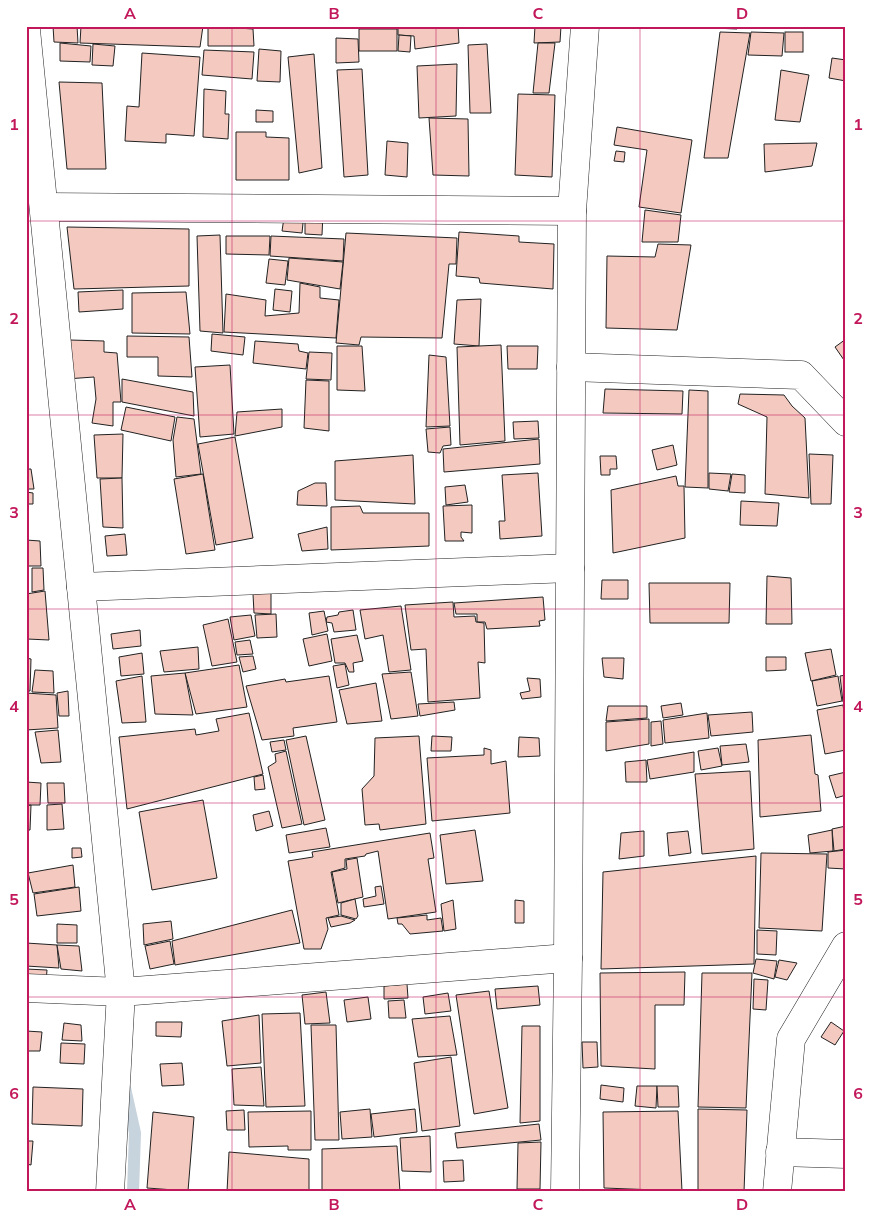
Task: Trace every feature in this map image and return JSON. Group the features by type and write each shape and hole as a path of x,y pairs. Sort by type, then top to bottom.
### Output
{"street":[{"path":"565,1192 572,211 585,26"},
{"path":"26,30 121,992 110,1192"},
{"path":"44,207 572,211"},
{"path":"571,367 801,375 846,422"},
{"path":"81,587 570,568"},
{"path":"777,1192 791,1039 846,946"},
{"path":"26,988 121,992 568,958"},
{"path":"780,1152 846,1154"}],"building":[{"path":"53,26 77,26 78,43 54,42"},
{"path":"81,26 203,26 200,47 80,43"},
{"path":"208,26 253,29 254,46 208,46"},
{"path":"398,26 458,26 459,43 415,49 414,36 398,35"},
{"path":"535,26 561,26 560,42 534,43"},
{"path":"714,26 737,26 737,29 713,28"},
{"path":"359,29 397,29 397,51 359,51"},
{"path":"720,32 750,33 728,158 704,158"},
{"path":"751,32 784,33 782,56 748,55"},
{"path":"785,32 803,32 803,52 785,52"},
{"path":"399,35 411,36 410,52 398,51"},
{"path":"336,38 358,39 359,62 336,63"},
{"path":"60,43 91,46 90,62 60,61"},
{"path":"538,43 555,43 549,93 533,93"},
{"path":"93,44 115,46 113,66 92,65"},
{"path":"487,44 491,113 470,113 468,45"},
{"path":"259,49 281,51 280,82 257,81"},
{"path":"204,50 254,52 252,79 202,75"},
{"path":"142,53 200,57 194,136 166,134 166,143 125,141 127,106 139,107"},
{"path":"314,54 322,168 299,173 288,57"},
{"path":"832,58 846,60 846,81 829,78"},
{"path":"457,64 456,116 419,118 417,66"},
{"path":"362,69 368,175 344,177 337,70"},
{"path":"781,70 809,75 800,122 775,120"},
{"path":"59,82 102,83 106,169 67,169"},
{"path":"204,89 226,91 225,114 229,114 228,139 203,137"},
{"path":"518,94 555,95 552,177 515,175"},
{"path":"256,110 273,111 273,122 256,122"},
{"path":"429,118 468,119 469,176 433,175"},
{"path":"617,127 692,140 681,213 639,207 647,150 614,145"},
{"path":"236,132 266,132 266,137 289,138 289,180 236,180"},
{"path":"387,141 408,143 407,177 385,175"},
{"path":"817,143 812,166 765,172 764,144"},
{"path":"616,151 625,152 624,162 614,161"},
{"path":"645,210 681,215 678,242 642,242"},
{"path":"285,211 304,213 302,233 282,231"},
{"path":"305,213 323,213 322,235 305,234"},
{"path":"67,227 189,229 189,286 74,289"},
{"path":"459,232 519,236 519,242 554,244 553,289 480,283 479,278 456,276"},
{"path":"346,233 457,238 456,264 449,264 442,338 361,337 359,345 336,343"},
{"path":"220,235 223,333 200,331 197,236"},
{"path":"226,236 270,236 269,255 226,254"},
{"path":"271,236 344,239 343,261 270,256"},
{"path":"658,244 691,245 677,330 606,328 607,256 655,257"},
{"path":"289,258 343,262 340,289 287,280"},
{"path":"269,259 288,261 285,285 266,283"},
{"path":"300,283 320,287 320,298 339,300 336,338 224,332 226,294 266,300 265,316 299,313"},
{"path":"275,289 292,291 290,312 273,310"},
{"path":"123,290 123,309 79,312 78,292"},
{"path":"186,292 190,334 132,333 132,293"},
{"path":"481,299 479,346 454,344 457,300"},
{"path":"212,334 245,337 243,355 211,351"},
{"path":"127,336 189,337 192,377 158,376 158,357 127,357"},
{"path":"846,339 846,363 835,347"},
{"path":"70,340 104,341 104,352 117,353 121,402 113,402 113,426 92,423 96,399 94,377 66,379"},
{"path":"255,341 298,344 299,351 308,353 306,369 253,363"},
{"path":"501,345 505,441 460,445 457,347"},
{"path":"337,346 362,346 365,391 337,390"},
{"path":"507,346 538,346 537,369 508,369"},
{"path":"309,352 332,353 331,380 306,379"},
{"path":"429,355 446,357 450,426 426,427"},
{"path":"230,365 234,434 200,437 195,367"},
{"path":"122,379 193,392 194,416 122,402"},
{"path":"306,380 329,381 329,431 304,428"},
{"path":"605,389 683,391 682,414 603,413"},
{"path":"689,390 708,391 708,488 685,487"},
{"path":"740,394 784,395 792,406 805,418 809,498 765,494 767,417 738,404"},
{"path":"126,407 175,417 171,441 121,430"},
{"path":"282,409 282,427 235,436 237,412"},
{"path":"177,417 194,419 201,474 176,477 173,440"},
{"path":"538,421 539,438 514,439 513,422"},
{"path":"450,427 451,445 443,446 440,453 428,452 426,429"},
{"path":"123,434 122,478 97,478 94,435"},
{"path":"235,437 253,538 216,545 198,444"},
{"path":"539,439 540,464 444,472 443,449"},
{"path":"673,445 677,465 657,470 652,450"},
{"path":"809,454 833,455 831,504 811,504"},
{"path":"413,455 415,504 335,500 335,461"},
{"path":"600,456 616,456 617,469 610,469 610,475 601,475"},
{"path":"26,469 31,469 34,489 26,489"},
{"path":"538,473 542,536 500,539 499,521 505,521 502,475"},
{"path":"709,473 731,474 728,491 709,489"},
{"path":"203,474 215,550 186,554 174,479"},
{"path":"732,474 745,475 745,493 729,492"},
{"path":"676,476 678,486 684,486 685,538 613,553 611,490"},
{"path":"122,478 123,528 103,527 100,479"},
{"path":"315,483 326,483 327,506 297,505 298,491"},
{"path":"465,485 468,502 446,505 445,487"},
{"path":"26,492 33,493 33,504 26,504"},
{"path":"741,501 779,503 777,526 740,525"},
{"path":"472,505 472,533 461,532 461,537 464,541 445,541 443,506"},
{"path":"360,506 363,513 429,513 429,546 331,550 331,507"},
{"path":"327,527 328,549 302,551 298,534"},
{"path":"125,534 127,555 107,556 105,536"},
{"path":"26,540 40,541 41,566 26,566"},
{"path":"32,568 43,568 44,590 32,592"},
{"path":"767,576 791,578 792,624 766,624"},
{"path":"602,580 628,580 628,599 601,599"},
{"path":"649,583 730,583 729,623 650,623"},
{"path":"45,591 49,640 27,639 26,594"},
{"path":"271,593 271,614 254,613 253,594"},
{"path":"543,597 545,620 539,621 540,626 487,629 485,622 477,622 477,614 456,614 454,603"},
{"path":"453,602 454,617 475,616 476,622 484,623 485,663 478,662 480,698 428,702 426,649 411,650 405,605"},
{"path":"401,606 411,670 389,672 383,635 365,639 360,610"},
{"path":"353,610 356,630 334,632 332,623 326,622 327,617 338,615 339,612"},
{"path":"324,611 328,631 312,635 309,613"},
{"path":"276,614 277,637 257,638 255,615"},
{"path":"251,615 255,636 234,640 230,617"},
{"path":"228,619 237,662 212,666 203,625"},
{"path":"140,630 141,646 113,649 111,634"},
{"path":"327,634 332,661 309,666 303,639"},
{"path":"357,635 363,661 353,663 354,672 349,672 345,663 335,663 331,639"},
{"path":"250,640 253,654 237,655 235,642"},
{"path":"198,647 199,669 164,672 160,651"},
{"path":"831,649 836,675 811,681 805,653"},
{"path":"142,653 144,674 121,676 119,657"},
{"path":"253,656 256,669 243,672 239,657"},
{"path":"766,657 786,657 786,670 766,671"},
{"path":"26,658 31,659 30,691 26,691"},
{"path":"602,658 624,658 623,679 604,677"},
{"path":"345,664 349,685 337,688 333,666"},
{"path":"239,665 247,707 196,714 185,673"},
{"path":"35,670 53,671 54,693 32,692"},
{"path":"411,672 418,716 391,719 382,674"},
{"path":"185,673 193,715 155,714 151,676"},
{"path":"846,675 846,701 843,702 840,676"},
{"path":"142,676 146,722 122,723 116,681"},
{"path":"329,676 337,722 293,728 294,736 262,740 246,686 285,679 286,682"},
{"path":"838,676 842,701 817,706 812,681"},
{"path":"527,678 540,679 541,697 522,699 520,693 530,691"},
{"path":"376,683 382,721 347,724 339,690"},
{"path":"68,691 69,716 59,716 57,693"},
{"path":"26,693 56,695 58,728 26,730"},
{"path":"454,702 455,710 420,716 418,704"},
{"path":"681,703 683,715 663,718 661,706"},
{"path":"843,705 846,724 846,750 825,754 817,710"},
{"path":"608,706 647,706 647,718 606,721"},
{"path":"752,712 753,732 711,736 708,715"},
{"path":"249,713 263,774 127,809 119,737 195,729 196,735 219,731 216,719"},
{"path":"707,713 709,738 665,743 663,720"},
{"path":"649,719 649,744 606,751 606,722"},
{"path":"661,721 663,744 651,746 651,722"},
{"path":"58,730 61,762 41,763 35,732"},
{"path":"811,735 815,774 818,775 821,811 760,817 758,740"},
{"path":"306,736 325,820 304,825 286,740"},
{"path":"419,736 426,824 380,830 379,824 365,825 362,789 374,776 375,738"},
{"path":"432,736 452,737 451,751 431,751"},
{"path":"519,737 539,738 540,756 518,757"},
{"path":"284,740 286,750 272,752 270,742"},
{"path":"746,744 749,762 722,765 720,746"},
{"path":"484,748 491,750 491,764 506,761 510,813 432,821 427,758 484,755"},
{"path":"718,748 722,766 701,770 698,751"},
{"path":"286,751 302,824 282,828 268,767 276,762 275,754"},
{"path":"694,752 694,772 650,779 647,760"},
{"path":"646,760 647,782 626,782 625,762"},
{"path":"750,771 754,849 702,854 695,774"},
{"path":"846,772 846,795 836,798 829,776"},
{"path":"263,775 265,789 255,790 254,777"},
{"path":"26,782 41,783 40,805 26,805"},
{"path":"47,783 64,783 65,803 48,803"},
{"path":"203,800 217,878 152,890 139,812"},
{"path":"62,804 64,829 47,830 47,805"},
{"path":"31,805 30,830 26,830 26,806"},
{"path":"269,811 273,826 256,831 253,815"},
{"path":"846,826 846,849 834,851 832,829"},
{"path":"326,828 330,847 289,853 286,835"},
{"path":"475,830 483,881 446,884 440,835"},
{"path":"832,830 833,851 810,853 808,835"},
{"path":"644,831 644,856 619,859 621,833"},
{"path":"688,831 691,853 669,856 667,833"},
{"path":"430,833 434,858 428,859 436,912 388,919 378,851 366,854 365,856 345,859 345,868 331,872 339,915 326,918 328,929 321,949 304,949 288,861 313,857 312,852"},
{"path":"72,848 81,848 82,857 72,858"},
{"path":"846,850 846,869 828,868 828,852"},
{"path":"761,853 827,854 822,931 759,928"},
{"path":"756,856 754,964 601,969 603,872"},
{"path":"357,858 363,897 338,903 332,872 347,869 346,860"},
{"path":"73,865 75,887 33,893 28,873"},
{"path":"381,886 384,904 364,907 363,899 376,896 375,887"},
{"path":"79,887 81,911 37,916 34,894"},
{"path":"355,899 358,916 356,919 341,915 341,903"},
{"path":"453,900 456,929 444,931 441,904"},
{"path":"515,900 524,901 524,923 515,923"},
{"path":"292,910 300,943 175,965 172,941"},
{"path":"427,915 427,920 441,918 443,931 410,934 402,924 398,924 397,918"},
{"path":"341,916 355,920 331,927 328,918"},
{"path":"171,921 173,939 144,945 143,924"},
{"path":"57,924 77,925 77,943 57,943"},
{"path":"757,930 777,931 776,955 757,954"},
{"path":"170,941 174,964 150,969 145,946"},
{"path":"26,943 57,945 59,968 26,966"},
{"path":"57,945 79,946 82,971 61,969"},
{"path":"756,959 777,961 774,979 753,973"},
{"path":"779,960 797,963 787,980 775,977"},
{"path":"26,969 47,970 46,982 26,980"},
{"path":"685,972 684,1005 655,1005 655,1069 601,1066 600,973"},
{"path":"702,973 752,973 746,1108 698,1107"},
{"path":"754,979 768,980 766,1010 753,1009"},
{"path":"407,984 408,998 384,999 384,986"},
{"path":"538,986 540,1005 497,1009 495,989"},
{"path":"489,991 508,1108 474,1114 456,995"},
{"path":"326,992 330,1023 305,1024 302,995"},
{"path":"448,993 451,1011 425,1014 423,997"},
{"path":"368,997 371,1019 347,1022 344,1000"},
{"path":"404,1000 406,1018 389,1018 388,1001"},
{"path":"300,1013 305,1106 266,1107 262,1014"},
{"path":"259,1015 261,1063 227,1066 222,1021"},
{"path":"450,1016 457,1055 418,1057 412,1019"},
{"path":"156,1022 182,1022 181,1037 156,1036"},
{"path":"831,1022 844,1031 835,1045 821,1037"},
{"path":"64,1023 81,1025 82,1041 62,1040"},
{"path":"311,1025 336,1025 339,1140 315,1140"},
{"path":"522,1026 540,1026 540,1121 520,1123"},
{"path":"26,1031 42,1032 40,1051 26,1051"},
{"path":"582,1042 597,1042 598,1067 583,1068"},
{"path":"61,1043 85,1044 84,1064 60,1063"},
{"path":"451,1057 460,1126 422,1131 414,1063"},
{"path":"182,1063 184,1085 162,1086 160,1064"},
{"path":"261,1067 264,1106 234,1105 232,1069"},
{"path":"601,1085 624,1088 623,1102 600,1099"},
{"path":"637,1086 657,1086 656,1108 635,1106"},
{"path":"657,1086 678,1086 679,1107 658,1107"},
{"path":"33,1087 83,1089 82,1126 32,1124"},
{"path":"370,1109 372,1137 342,1139 340,1112"},
{"path":"415,1109 417,1132 374,1137 371,1114"},
{"path":"698,1109 747,1110 744,1192 698,1192"},
{"path":"244,1110 245,1130 227,1130 226,1111"},
{"path":"311,1111 311,1150 288,1150 288,1146 249,1147 248,1112"},
{"path":"678,1111 682,1191 604,1188 603,1112"},
{"path":"153,1112 194,1117 188,1191 147,1188"},
{"path":"539,1124 541,1140 457,1148 455,1133"},
{"path":"430,1136 431,1172 402,1171 400,1138"},
{"path":"26,1141 33,1141 31,1165 26,1164"},
{"path":"541,1142 540,1189 517,1189 518,1143"},
{"path":"397,1146 400,1192 322,1192 322,1149"},
{"path":"229,1152 309,1159 309,1192 227,1192"},
{"path":"463,1160 464,1181 444,1182 443,1161"}],"waterway":[{"path":"125,1088 135,1133 133,1192"}]}
